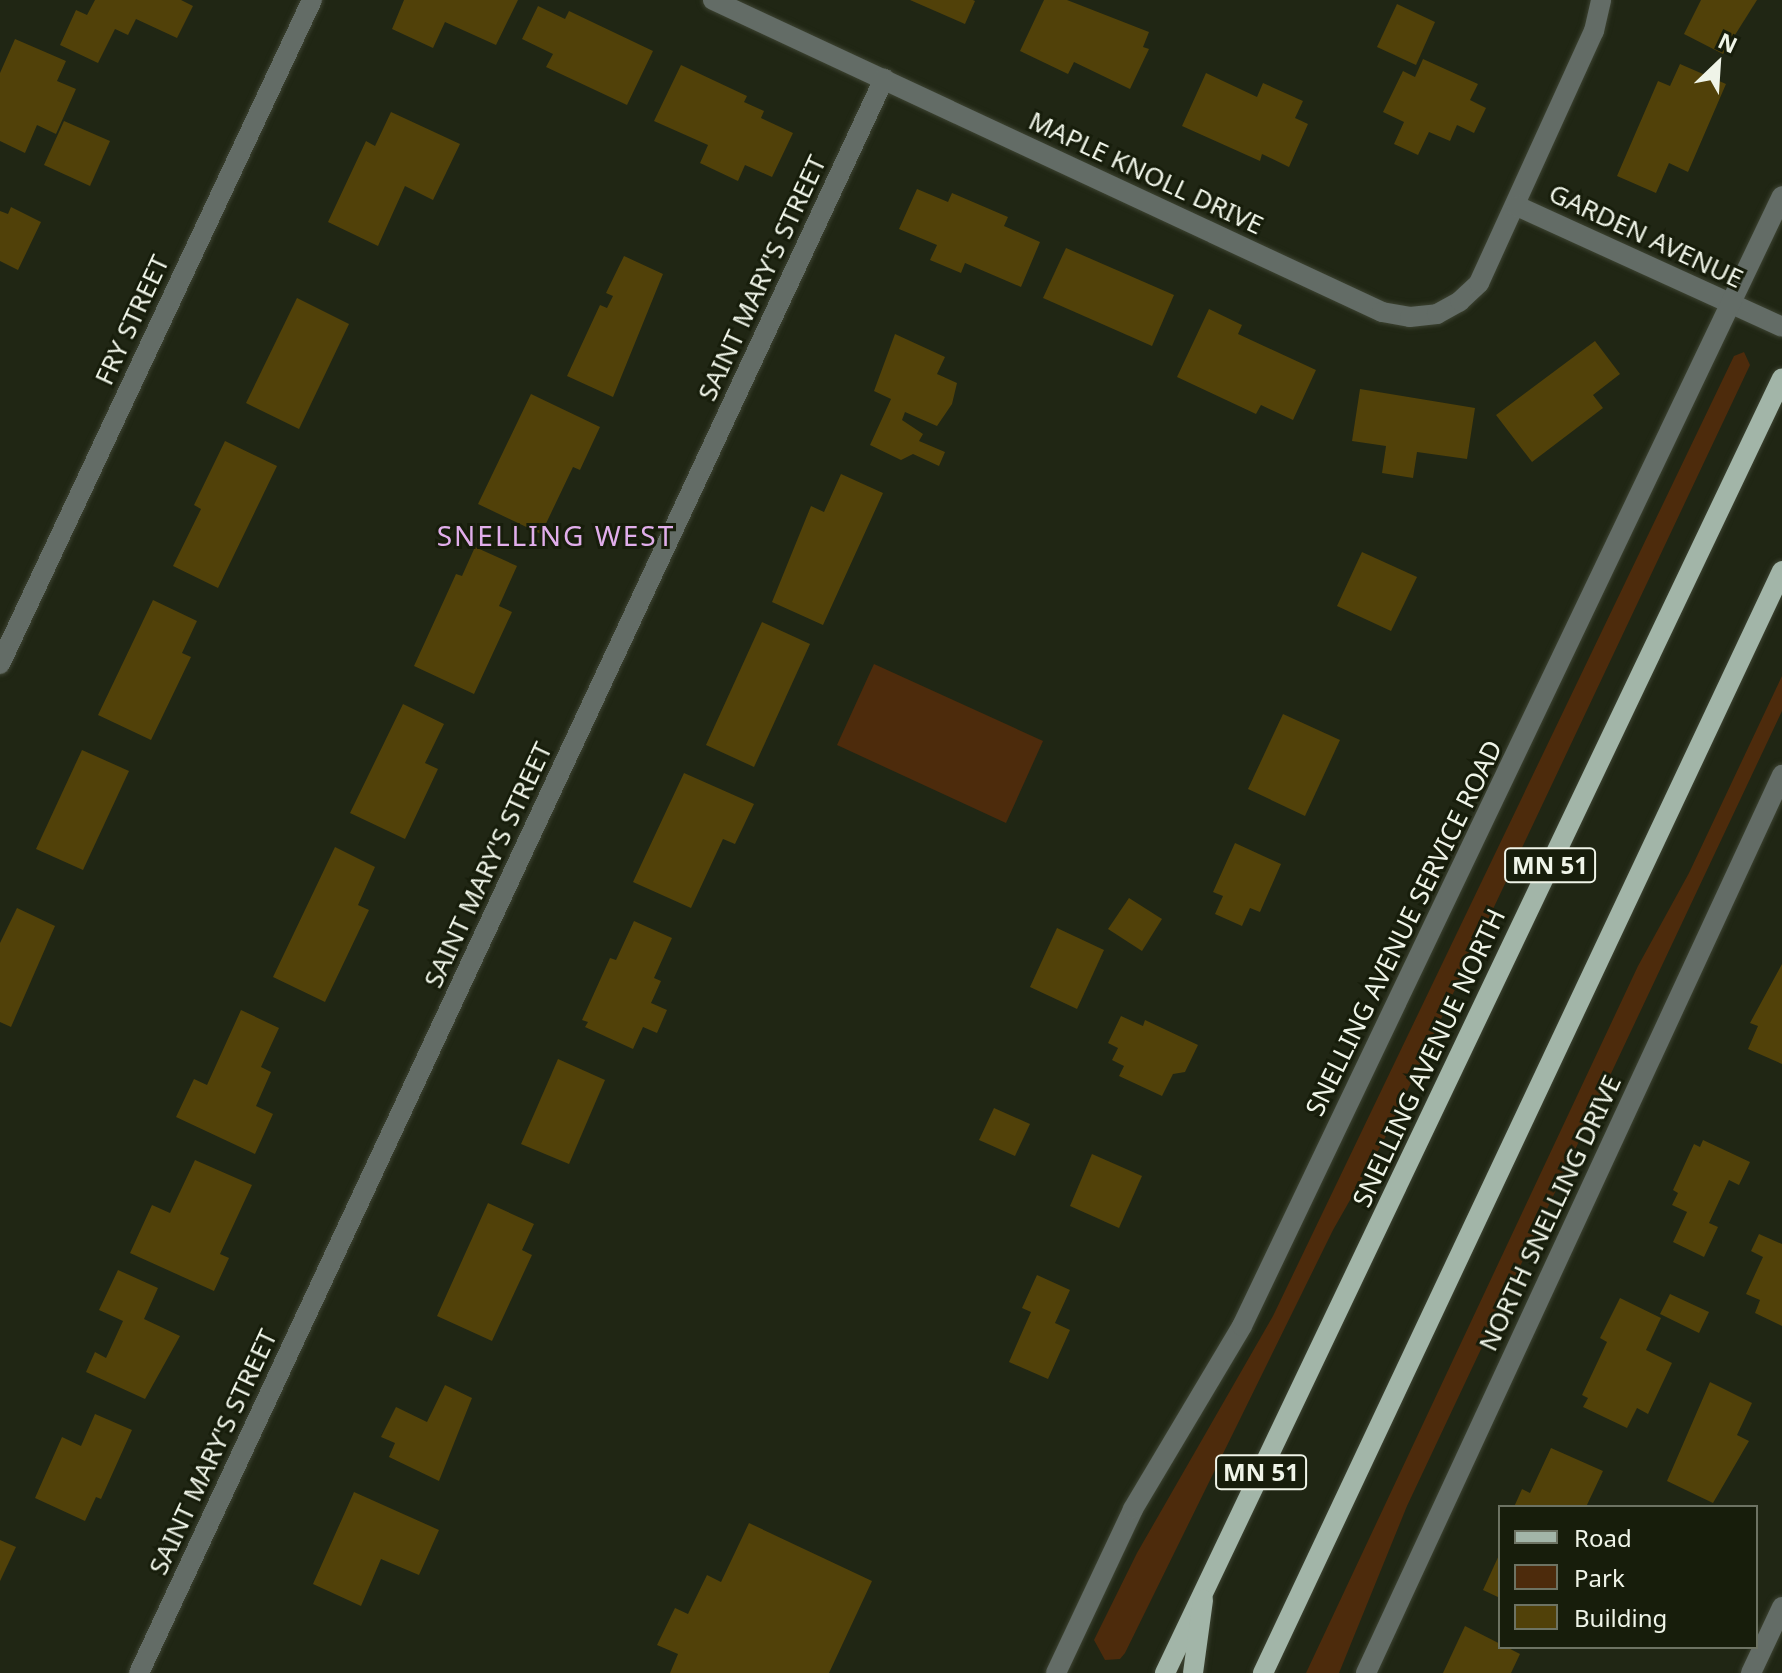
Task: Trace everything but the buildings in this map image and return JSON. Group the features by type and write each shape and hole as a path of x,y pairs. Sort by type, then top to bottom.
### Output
{"main road":[{"name":"SNELLING AVENUE NORTH","path":"1165,1673 1782,378"},
{"name":"MN 51","path":"1263,1673 1782,571"},
{"path":"1193,1673 1204,1592"}],"street":[{"name":"FRY STREET","path":"0,664 312,0"},
{"name":"MAPLE KNOLL DRIVE","path":"713,0 1396,315 1437,314 1460,301 1479,283 1517,206"},
{"name":"GARDEN AVENUE","path":"1601,0 1594,31 1517,206 1782,327"},
{"name":"SAINT MARY'S STREET","path":"139,1673 884,79"},
{"name":"SNELLING AVENUE SERVICE ROAD","path":"1056,1673 1133,1509 1242,1326 1782,196"},
{"name":"NORTH SNELLING DRIVE","path":"1366,1673 1782,775"},
{"path":"1751,1673 1782,1607"}],"green space":[{"path":"1744,352 1750,365 1383,1142 1333,1230 1125,1653 1120,1659 1105,1660 1094,1640 1137,1553 1273,1316 1734,356"},
{"path":"874,664 1043,741 1006,823 837,745"},
{"path":"1782,676 1782,711 1407,1506 1339,1673 1306,1673 1638,966 1689,873"}],"district":[{"name":"SNELLING WEST","path":"556,535"}]}
